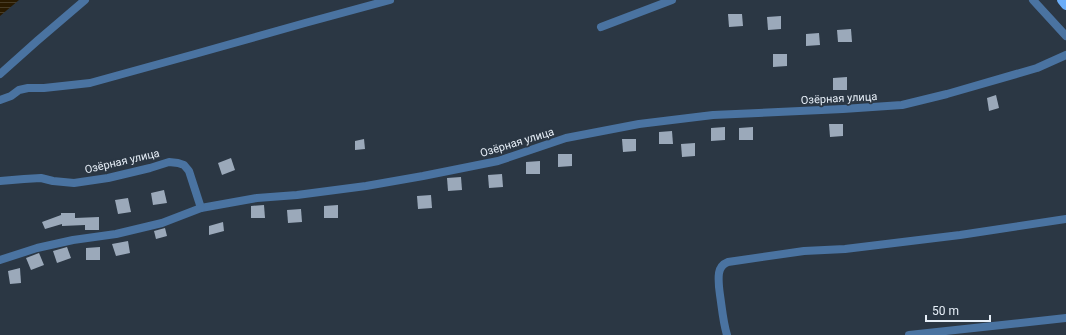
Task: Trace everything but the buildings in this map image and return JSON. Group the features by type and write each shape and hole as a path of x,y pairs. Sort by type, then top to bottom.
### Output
{"main road":[{"path":"1062,0 1066,5"}],"street":[{"path":"0,74 85,0"},
{"path":"0,100 11,96 19,90 28,88 44,88 90,83 390,0"},
{"path":"602,27 672,0"},
{"path":"1033,0 1066,36"},
{"name":"Озёрная улица","path":"0,182 41,178 74,183 108,178 169,162 178,162 184,165 189,171 201,208 257,198 366,186 498,161 566,138 639,124 713,115 902,105 947,94 1037,68 1066,55"},
{"path":"0,260 44,246 116,234 162,223 201,208"},
{"path":"727,335 723,320 719,274 720,268 723,264 728,262 804,251 845,249 960,235 1066,219"},
{"path":"909,335 1066,318"}],"shaded area":[{"path":"0,0 19,0 0,16"}]}
